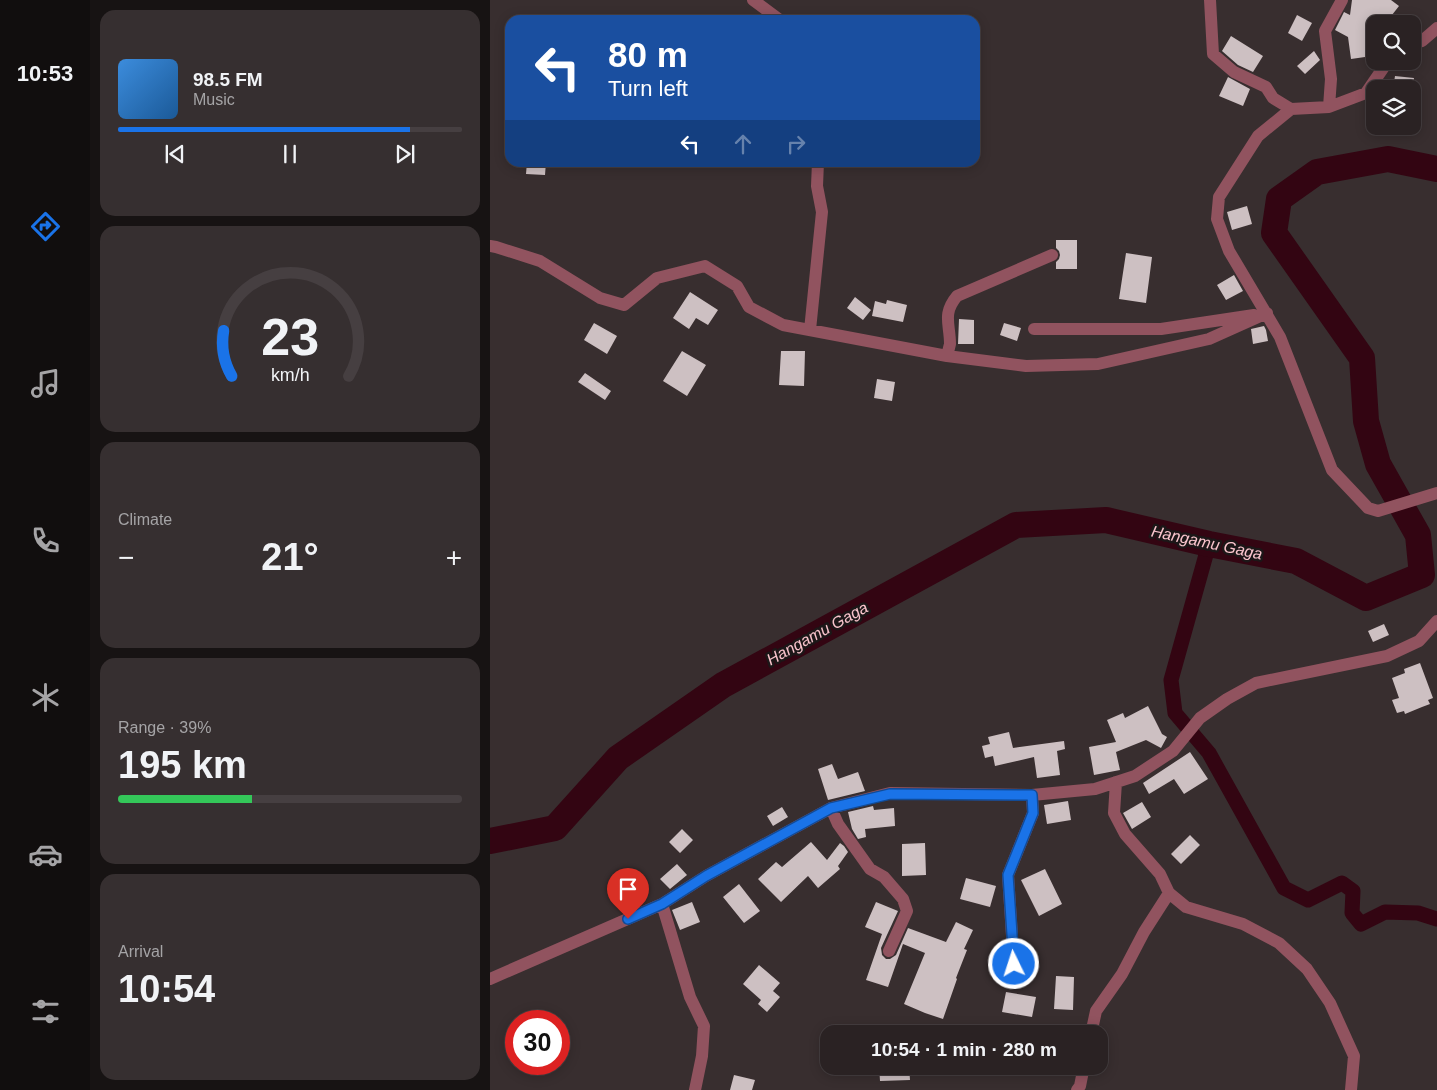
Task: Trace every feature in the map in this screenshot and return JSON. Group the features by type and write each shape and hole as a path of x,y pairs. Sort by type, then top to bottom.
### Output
{"street":[{"path":"752,0 773,15"},
{"path":"1210,0 1213,54 1234,72 1266,87 1273,98 1291,109 1329,107 1366,93 1382,70"},
{"path":"1329,107 1331,79 1325,31 1342,0"},
{"path":"1421,41 1437,28"},
{"path":"1291,109 1258,136 1219,197 1217,219 1229,251 1280,337 1332,470 1349,490 1368,508 1378,510 1437,493"},
{"path":"810,330 822,212 817,186 818,167"},
{"path":"490,246 540,261 600,298 624,305 657,278 705,266 736,286 749,308 783,325 947,356 1026,366 1098,364 1209,339 1267,313"},
{"path":"947,356 950,344 947,320 950,304 956,296 1052,255"},
{"path":"1034,330 1161,329 1267,313"},
{"path":"490,979 662,904 706,876 831,808 890,794 1032,795 1095,789 1135,776 1173,751 1200,718 1256,683 1387,656 1419,641 1437,621"},
{"path":"1116,782 1114,812 1125,834 1160,874 1169,893 1186,906 1243,924 1279,943 1307,969 1330,1003 1354,1056 1351,1090"},
{"path":"1015,982 1008,875 1033,813 1032,795"},
{"path":"831,808 838,824 870,869 884,877 902,899 907,911 889,951"},
{"path":"1093,1025 1096,1011 1122,974 1144,932 1169,893"},
{"path":"662,904 690,997 704,1026 702,1056 695,1090"},
{"path":"1077,1090 1080,1086 1082,1075"}],"building":[{"path":"1352,0 1391,0 1399,6 1392,15 1366,15 1366,57 1351,59 1348,37 1335,30 1344,12 1350,15"},
{"path":"1297,15 1312,23 1302,41 1288,33"},
{"path":"1231,36 1263,56 1253,72 1238,65 1222,51"},
{"path":"1314,51 1320,60 1305,74 1297,66"},
{"path":"1395,76 1414,78 1414,80 1394,80"},
{"path":"1228,77 1250,89 1243,106 1219,96"},
{"path":"527,167 546,167 545,175 526,174"},
{"path":"1247,206 1252,224 1232,230 1227,212"},
{"path":"1056,240 1077,240 1077,269 1056,269 1056,262 1060,255 1056,248"},
{"path":"1126,253 1152,257 1146,303 1119,299"},
{"path":"1234,275 1243,291 1226,300 1217,285"},
{"path":"690,292 718,310 708,325 696,318 689,329 673,318"},
{"path":"855,297 871,310 863,320 847,308"},
{"path":"887,300 907,305 903,322 872,316 875,301 886,304"},
{"path":"959,319 974,320 974,344 958,344"},
{"path":"594,323 617,336 607,354 584,340"},
{"path":"1004,323 1021,328 1017,341 1000,335"},
{"path":"1264,326 1268,341 1253,344 1251,329"},
{"path":"682,351 706,365 687,396 663,381"},
{"path":"781,351 805,351 804,386 779,385"},
{"path":"585,373 611,391 605,400 578,382"},
{"path":"877,379 895,382 892,401 874,398"},
{"path":"1384,624 1389,635 1373,642 1368,631"},
{"path":"1420,663 1433,698 1428,700 1430,704 1405,714 1404,711 1397,713 1392,700 1399,698 1392,678 1405,673 1404,669"},
{"path":"1148,706 1162,734 1167,737 1161,748 1146,740 1116,752 1120,770 1094,775 1089,747 1116,742 1107,720 1123,713 1125,718"},
{"path":"1009,732 1013,748 1064,741 1065,749 1057,751 1060,775 1037,778 1034,757 995,766 993,756 985,758 982,746 990,744 988,737"},
{"path":"1190,752 1208,779 1184,794 1174,779 1149,794 1143,783"},
{"path":"832,764 838,779 858,772 865,791 828,800 818,769"},
{"path":"1068,801 1071,820 1047,824 1044,805"},
{"path":"1142,802 1151,817 1132,829 1123,813"},
{"path":"873,806 874,810 894,808 895,826 865,829 866,837 858,839 852,829 848,812"},
{"path":"782,807 788,817 773,826 767,816"},
{"path":"682,829 693,840 680,853 669,842"},
{"path":"1190,835 1200,845 1181,864 1171,854"},
{"path":"811,842 827,860 840,843 848,852 838,866 840,869 818,888 808,876 781,902 758,879 776,862 782,867"},
{"path":"925,843 926,875 902,876 902,844"},
{"path":"677,864 687,875 670,889 660,879"},
{"path":"1045,869 1062,904 1039,916 1021,880"},
{"path":"966,878 996,886 990,907 960,899"},
{"path":"739,884 760,911 744,923 723,897"},
{"path":"692,902 700,922 680,930 672,910"},
{"path":"876,902 898,911 881,948 882,955 886,959 896,955 908,928 946,942 956,922 973,930 964,949 967,950 943,1019 904,1004 925,953 903,944 888,987 866,980 882,934 865,927"},
{"path":"759,965 780,983 773,991 780,997 767,1012 758,1004 761,1000 743,984"},
{"path":"1056,976 1074,977 1073,1010 1054,1009"},
{"path":"1006,992 1036,997 1032,1017 1002,1012"},
{"path":"734,1075 755,1080 752,1090 730,1090"},
{"path":"880,1075 910,1075 910,1080 880,1081"}],"waterway":[{"name":"Hangamu Gaga","path":"490,841 555,828 618,758 723,685 1016,525 1106,520 1209,544 1296,561 1366,598 1422,575 1418,535 1378,464 1366,421 1362,358 1274,233 1279,199 1317,172 1388,159 1437,169"},
{"path":"1209,544 1171,680 1175,713 1209,753 1284,888 1308,900 1342,883 1353,891 1352,913 1361,924 1385,912 1418,913 1437,919"}],"route":[{"path":"628,919 662,904 706,876 831,808 890,794 1032,795 1033,813 1008,875 1014,964"}]}
